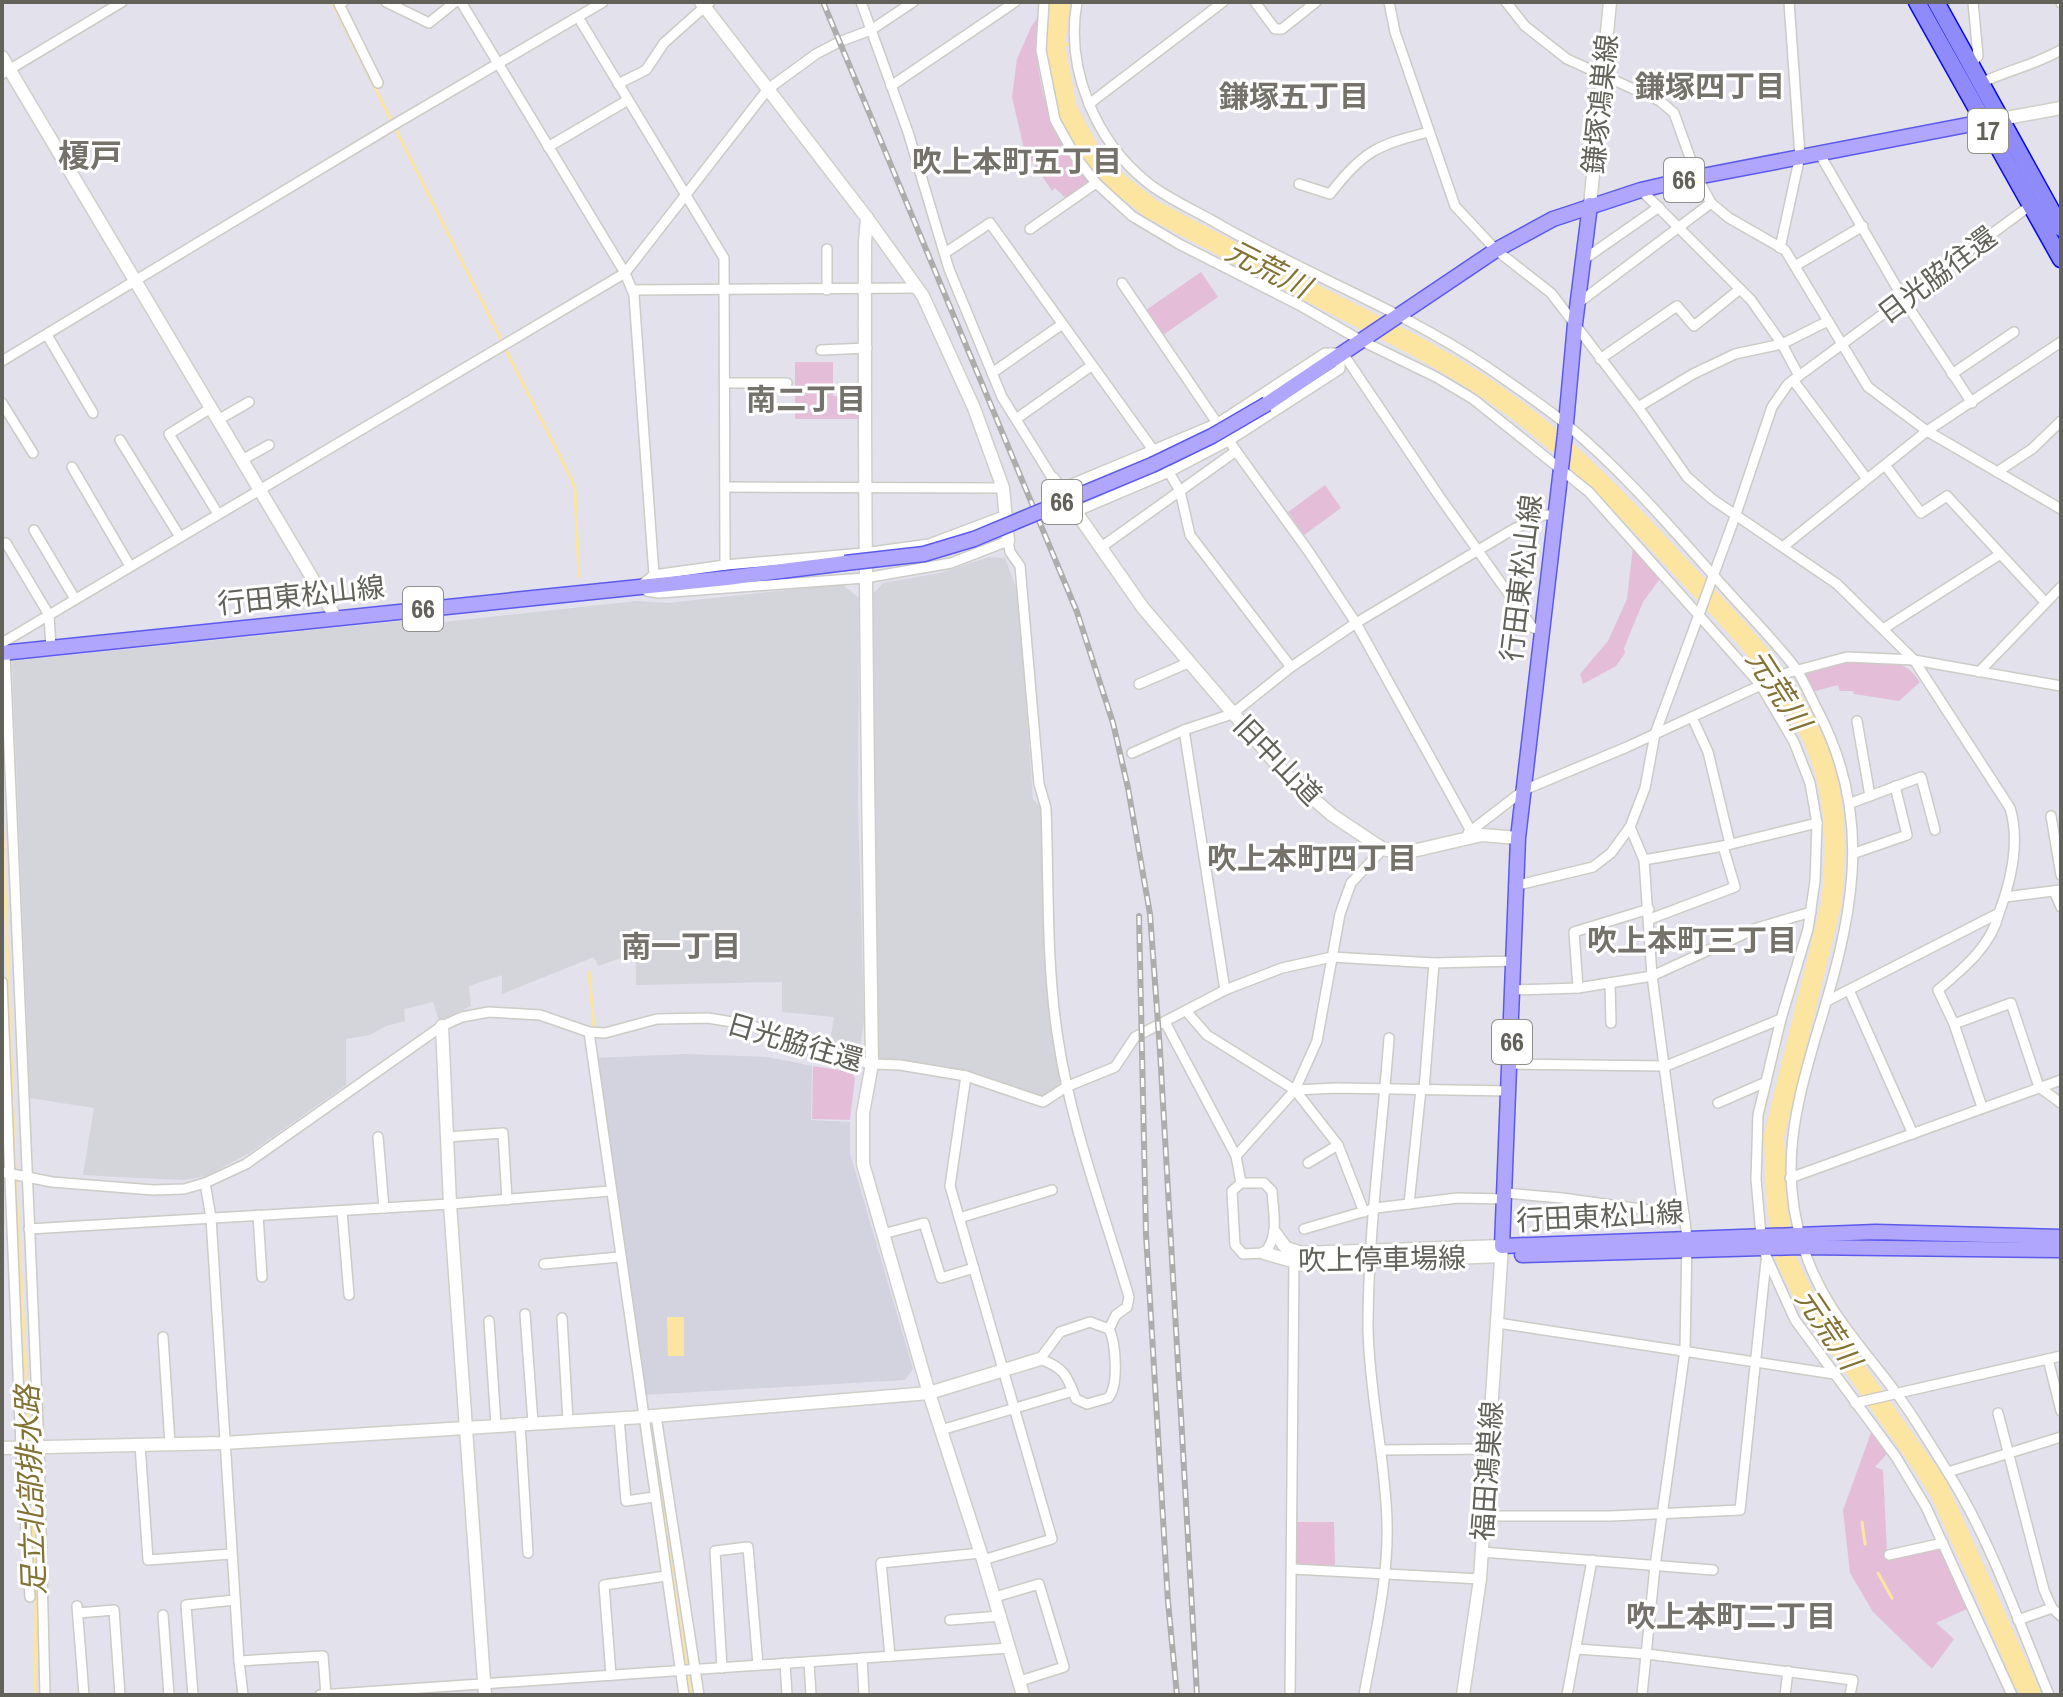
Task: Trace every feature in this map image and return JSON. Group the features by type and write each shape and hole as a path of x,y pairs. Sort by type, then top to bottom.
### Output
{"highway":[{"name":"17","path":"1917,2 2061,259"},
{"name":"17","path":"1936,2 2061,228"}],"main road":[{"name":"66","path":"1341,352 1496,250 1553,219 1590,205 1697,177 2001,119"},
{"name":"66","path":"1561,463 1590,205"},
{"name":"行田東松山線","path":"3,646 51,648 727,578 924,554 974,539 1212,436 1267,404 1341,352"},
{"name":"行田東松山線","path":"1561,463 1514,886 1511,1064 1501,1251 1687,1243 1764,1244 1876,1232 2061,1237"},
{"name":"行田東松山線","path":"1801,1240 2061,1250"}],"street":[{"path":"6,72 122,2"},
{"path":"343,2 339,4 378,83"},
{"path":"386,2 429,23 458,2 625,273 632,290 654,575"},
{"path":"2,361 603,2"},
{"path":"861,2 945,253 992,373 1056,484 1218,423 1325,353 1341,352"},
{"path":"45,1695 39,1448 3,646 130,566 625,273 768,89 816,54 835,43 871,30 913,2"},
{"path":"891,86 1015,2"},
{"path":"1044,2 1041,50 1055,120 1075,156 1096,183 1132,216 1436,377 1473,399 1561,463 1764,683 1794,742 1810,783 1817,823 1811,912 1758,1115 1756,1179 1764,1244 1740,1510 1484,1516"},
{"path":"1077,2 1073,26 1078,67 1089,104 1100,128 1149,184 1260,249 1396,315 1483,364 1565,429 1615,470 1792,671 1832,739 1842,764 1851,803 1855,853 1850,897 1827,1001 1797,1098 1790,1178 1801,1240 1823,1293 1841,1324 1896,1393 1965,1501 2049,1695"},
{"path":"1089,104 1223,2"},
{"path":"1255,2 1275,29 1282,29 1316,2"},
{"path":"1389,2 1395,32 1455,206 1496,250 1551,293 1687,477 1712,499 1837,584 1914,660 2010,808 2015,824 2014,855 1995,931 1960,972 1938,990 1954,1024 1982,1107"},
{"name":"鎌塚鴻巣線","path":"1590,205 1610,2"},
{"path":"1780,248 1800,156 1789,2"},
{"path":"1971,64 1978,56 1973,2"},
{"path":"618,84 646,70 664,43 705,3 917,288 974,408 1003,488 1010,552 1020,566 1039,784 1046,808 1051,967 1057,1036 1066,1087 1129,1297 1127,1307 1116,1315 1109,1329"},
{"path":"1511,4 1525,26 1567,59 1660,101 1674,113 1697,177 1711,203 1729,218 1780,248 1795,266 1868,387 1927,431 2061,509"},
{"path":"578,17 724,258 725,565"},
{"path":"1981,83 2007,70 2039,63 2061,50"},
{"path":"2,57 6,72 136,282 336,618"},
{"path":"548,147 628,100"},
{"path":"2001,119 2061,108"},
{"path":"1299,184 1330,194 1362,156 1392,141 1429,132"},
{"path":"1819,153 1904,300 1972,403"},
{"path":"1030,229 1096,183"},
{"path":"1641,190 1751,300 1782,344 1796,378 1867,479"},
{"path":"1577,304 1711,203"},
{"name":"日光脇往還","path":"1796,378 2031,205"},
{"path":"1583,260 1659,207"},
{"path":"867,218 864,553 872,1064 863,1113 863,1164 929,1393 1001,1616 1023,1695"},
{"path":"945,253 990,223 1169,472 1180,491 1190,535 1291,667"},
{"path":"1795,266 1863,226"},
{"path":"827,249 827,290"},
{"path":"1122,283 1356,623 1467,834"},
{"path":"632,290 917,288"},
{"path":"1600,359 1677,306 1694,326 1740,289"},
{"path":"1638,407 1693,374 1735,354 1782,344 1828,321"},
{"path":"992,373 1061,325"},
{"path":"1952,374 2014,332"},
{"path":"47,335 93,413"},
{"path":"1784,546 1927,431 2061,342"},
{"path":"821,350 867,348"},
{"path":"1075,512 1169,472 1230,440 1340,369 1341,352"},
{"path":"1341,352 1533,628 1541,630"},
{"path":"1016,419 1091,366"},
{"path":"1514,886 1593,867 1611,853 1630,827 1645,788 1655,734 1772,407 1796,378"},
{"path":"725,383 787,383"},
{"path":"218,514 169,434 249,402"},
{"path":"2,403 33,453"},
{"path":"1997,472 2032,449 2061,421"},
{"path":"120,440 180,537"},
{"path":"242,460 269,445"},
{"path":"1100,548 1236,451"},
{"path":"1885,465 1921,513 1947,496 2045,602"},
{"path":"72,467 130,566"},
{"name":"旧中山道","path":"1056,484 1143,608 1285,774 1332,815 1383,849"},
{"path":"725,487 1003,488"},
{"path":"1006,515 929,544 654,575 641,585 647,591 659,593 865,578 951,563 1008,541"},
{"path":"1132,753 1184,730 1232,714 1291,667 1356,623 1512,530 1543,515 1554,515"},
{"path":"34,530 75,599"},
{"path":"6,543 49,615 51,648"},
{"path":"1883,629 1999,555"},
{"path":"1979,672 2061,587"},
{"path":"1467,834 1524,790 1792,671 1847,657 1914,660 2061,686"},
{"path":"1139,684 1188,663"},
{"path":"1578,988 1574,932 1649,914 1735,887 1708,752 1692,717"},
{"path":"1857,721 1870,796"},
{"path":"1184,730 1225,990"},
{"path":"1851,803 1921,777 1935,830"},
{"path":"1855,853 1907,835 1895,786"},
{"path":"2051,816 2061,875"},
{"path":"1644,860 1726,845 1817,823"},
{"path":"1630,827 1644,860 1652,976 1687,1243 1685,1350 1655,1566 1642,1695"},
{"path":"1236,1156 1295,1090 1317,1041 1340,914 1351,883 1383,849 1404,853 1467,834 1518,838"},
{"path":"2005,897 2058,890 2061,907"},
{"path":"1513,990 1578,988 1652,976 1757,928 1811,912"},
{"path":"1827,1001 1999,913"},
{"name":"日光脇往還","path":"6,1172 52,1182 153,1190 184,1189 205,1183 246,1164 442,1026 462,1017 489,1012 540,1015 589,1032 605,1033 657,1019 708,1018 751,1025 817,1053 872,1064 900,1065 966,1076 1043,1102 1066,1087 1115,1067 1135,1037 1225,990 1282,968 1332,957 1434,963 1514,961"},
{"path":"1409,1204 1434,963"},
{"path":"2,982 6,1172 30,1597"},
{"path":"1610,983 1611,1023"},
{"path":"1849,990 1913,1134"},
{"path":"1954,1024 2011,1003 2039,1087 2061,1103"},
{"path":"1187,1012 1207,1035 1295,1090 1338,1145 1364,1212"},
{"path":"1511,1064 1666,1066 1781,1019"},
{"path":"1165,1022 1236,1156 1241,1183"},
{"path":"442,1026 450,1204 484,1690"},
{"path":"589,1032 684,1695"},
{"path":"1364,1695 1385,1573 1387,1522 1368,1354 1369,1256 1376,1208 1389,1038"},
{"path":"890,1656 881,1563 982,1556 1052,1539 950,1186 966,1076"},
{"path":"1790,1178 2061,1080"},
{"path":"1718,1103 1766,1082"},
{"path":"1295,1090 1509,1091"},
{"path":"447,1137 503,1133 507,1200"},
{"path":"378,1137 384,1208"},
{"path":"1308,1163 1338,1145"},
{"path":"205,1183 211,1218 231,1554 243,1695"},
{"path":"1241,1183 1264,1183 1272,1191 1275,1233 1273,1242 1264,1253 1243,1254 1235,1245 1232,1191 1241,1183"},
{"path":"959,1218 1052,1190"},
{"path":"29,1229 450,1204 610,1191"},
{"path":"1304,1229 1376,1208 1457,1198 1505,1196 1562,1198 1684,1215"},
{"path":"342,1211 349,1295"},
{"path":"258,1215 262,1277"},
{"path":"883,1234 924,1223 941,1278 974,1268"},
{"name":"吹上停車場線","path":"1275,1233 1286,1248 1302,1253 1369,1256"},
{"path":"1764,1244 1795,1320 1896,1457 1926,1507 2012,1695"},
{"name":"吹上停車場線","path":"1264,1253 1294,1263 1369,1256 1501,1251"},
{"name":"福田鴻巣線","path":"1463,1695 1480,1579 1501,1251"},
{"path":"544,1264 619,1257"},
{"path":"1290,1695 1294,1263"},
{"path":"525,1314 528,1553"},
{"path":"562,1318 568,1421"},
{"path":"489,1321 496,1425"},
{"path":"2,1448 224,1443 642,1417 929,1393 1040,1359 1066,1329 1090,1322 1109,1329 1113,1337 1116,1386 1108,1398 1087,1404 1076,1399 1066,1374 1060,1368 1040,1359"},
{"path":"1498,1323 1834,1374"},
{"path":"163,1337 170,1444"},
{"path":"1855,1403 2061,1356"},
{"path":"2048,1359 2061,1411"},
{"path":"941,1430 1073,1391"},
{"path":"1998,1413 2044,1590 2052,1608 2061,1616"},
{"path":"656,1416 699,1695"},
{"path":"619,1418 626,1501 654,1497"},
{"path":"1948,1472 2061,1437"},
{"path":"140,1445 148,1560 231,1554"},
{"path":"1381,1450 1487,1449"},
{"path":"1889,1555 1943,1543"},
{"path":"722,1668 715,1551 748,1547 758,1665"},
{"path":"1482,1552 1713,1570"},
{"path":"1567,1695 1592,1560"},
{"path":"1293,1569 1480,1579"},
{"path":"611,1675 604,1585 666,1576"},
{"path":"995,1597 1039,1584 1064,1667 1020,1681"},
{"path":"193,1695 186,1605 235,1600"},
{"path":"2018,1620 2052,1608"},
{"path":"84,1695 78,1610 114,1610 120,1695"},
{"path":"163,1615 169,1695"},
{"path":"950,1620 1001,1616"},
{"path":"320,1695 484,1690 611,1675 1010,1648"},
{"path":"1577,1649 1647,1654 1853,1680 1850,1695"},
{"path":"239,1661 323,1656 326,1695"},
{"path":"862,1658 864,1695"},
{"path":"809,1662 811,1695"},
{"path":"785,1663 787,1695"},
{"path":"1785,1695 1788,1671"}],"shaded area":[{"path":"1038,17 1037,56 1048,110 1060,137 1090,180 1068,200 1055,188 1052,191 1024,149 1012,97 1017,59"},
{"path":"1201,272 1218,297 1163,335 1146,310"},
{"path":"795,362 833,362 833,396 861,397 861,419 795,419"},
{"path":"1325,485 1341,508 1304,535 1288,512"},
{"path":"1633,547 1661,577 1643,602 1624,648 1625,653 1616,666 1583,684 1580,674 1608,641 1627,599"},
{"path":"989,557 1005,558 1018,593 1033,799 1042,809 1044,926 1060,1084 1046,1096 1034,1096 877,1060 870,597 883,583 940,573"},
{"path":"842,584 859,598 858,803 864,1020 858,1059 828,1054 834,1017 782,1012 782,982 636,985 636,953 598,966 594,957 502,994 502,975 469,986 471,1006 439,1021 433,1002 404,1009 405,1021 386,1026 370,1035 346,1039 346,1085 251,1152 207,1176 182,1180 83,1175 94,1108 30,1098 12,661 440,617 444,622 637,601 668,603"},
{"path":"1849,660 1898,664 1906,667 1920,682 1899,701 1840,691 1838,685 1812,692 1804,678 1805,671"},
{"path":"685,1054 768,1057 812,1066 811,1120 850,1122 850,1153 913,1369 905,1380 643,1395 595,1058"},
{"path":"813,1066 851,1072 855,1078 850,1120 812,1119"},
{"path":"667,1317 684,1317 684,1356 668,1356"},
{"path":"1872,1430 1890,1450 1875,1467 1883,1470 1887,1552 1939,1547 1969,1608 1936,1623 1954,1639 1932,1669 1873,1612 1850,1573 1843,1510"},
{"path":"1297,1522 1334,1522 1335,1566 1298,1564"}],"waterway":[{"path":"332,2 501,339"},
{"name":"元荒川","path":"1060,2 1055,46 1067,109 1092,155 1119,183 1150,208 1429,353 1510,405 1602,484 1643,527 1762,657 1795,704 1826,774 1833,810 1835,848 1831,905 1774,1136 1777,1207 1786,1259 1805,1298 1937,1485 2031,1695"},
{"path":"1055,46 1070,44"},
{"path":"507,352 572,480 579,577"},
{"name":"足立北部排水路","path":"2,806 15,1167 30,1445"},
{"path":"589,972 594,1027"},
{"path":"1901,1446 1934,1499 1963,1563"},
{"name":"足立北部排水路","path":"31,1453 36,1602 35,1695"},
{"path":"655,1462 686,1663"},
{"path":"1862,1522 1865,1544"},
{"path":"1966,1569 2016,1686"},
{"path":"1878,1573 1892,1598"},
{"path":"688,1677 691,1695"}],"railway":[{"path":"823,2 1077,612 1113,723 1128,788 1150,914 1197,1695"},
{"path":"1139,916 1146,1234 1168,1602 1177,1695"}],"district":[{"name":"鎌塚四丁目","path":"1710,87"},
{"name":"鎌塚五丁目","path":"1294,97"},
{"name":"榎戸","path":"90,156"},
{"name":"吹上本町五丁目","path":"1017,162"},
{"name":"南二丁目","path":"806,400"},
{"name":"吹上本町四丁目","path":"1312,859"},
{"name":"吹上本町三丁目","path":"1692,941"},
{"name":"南一丁目","path":"681,947"},
{"name":"吹上本町二丁目","path":"1731,1617"}]}
